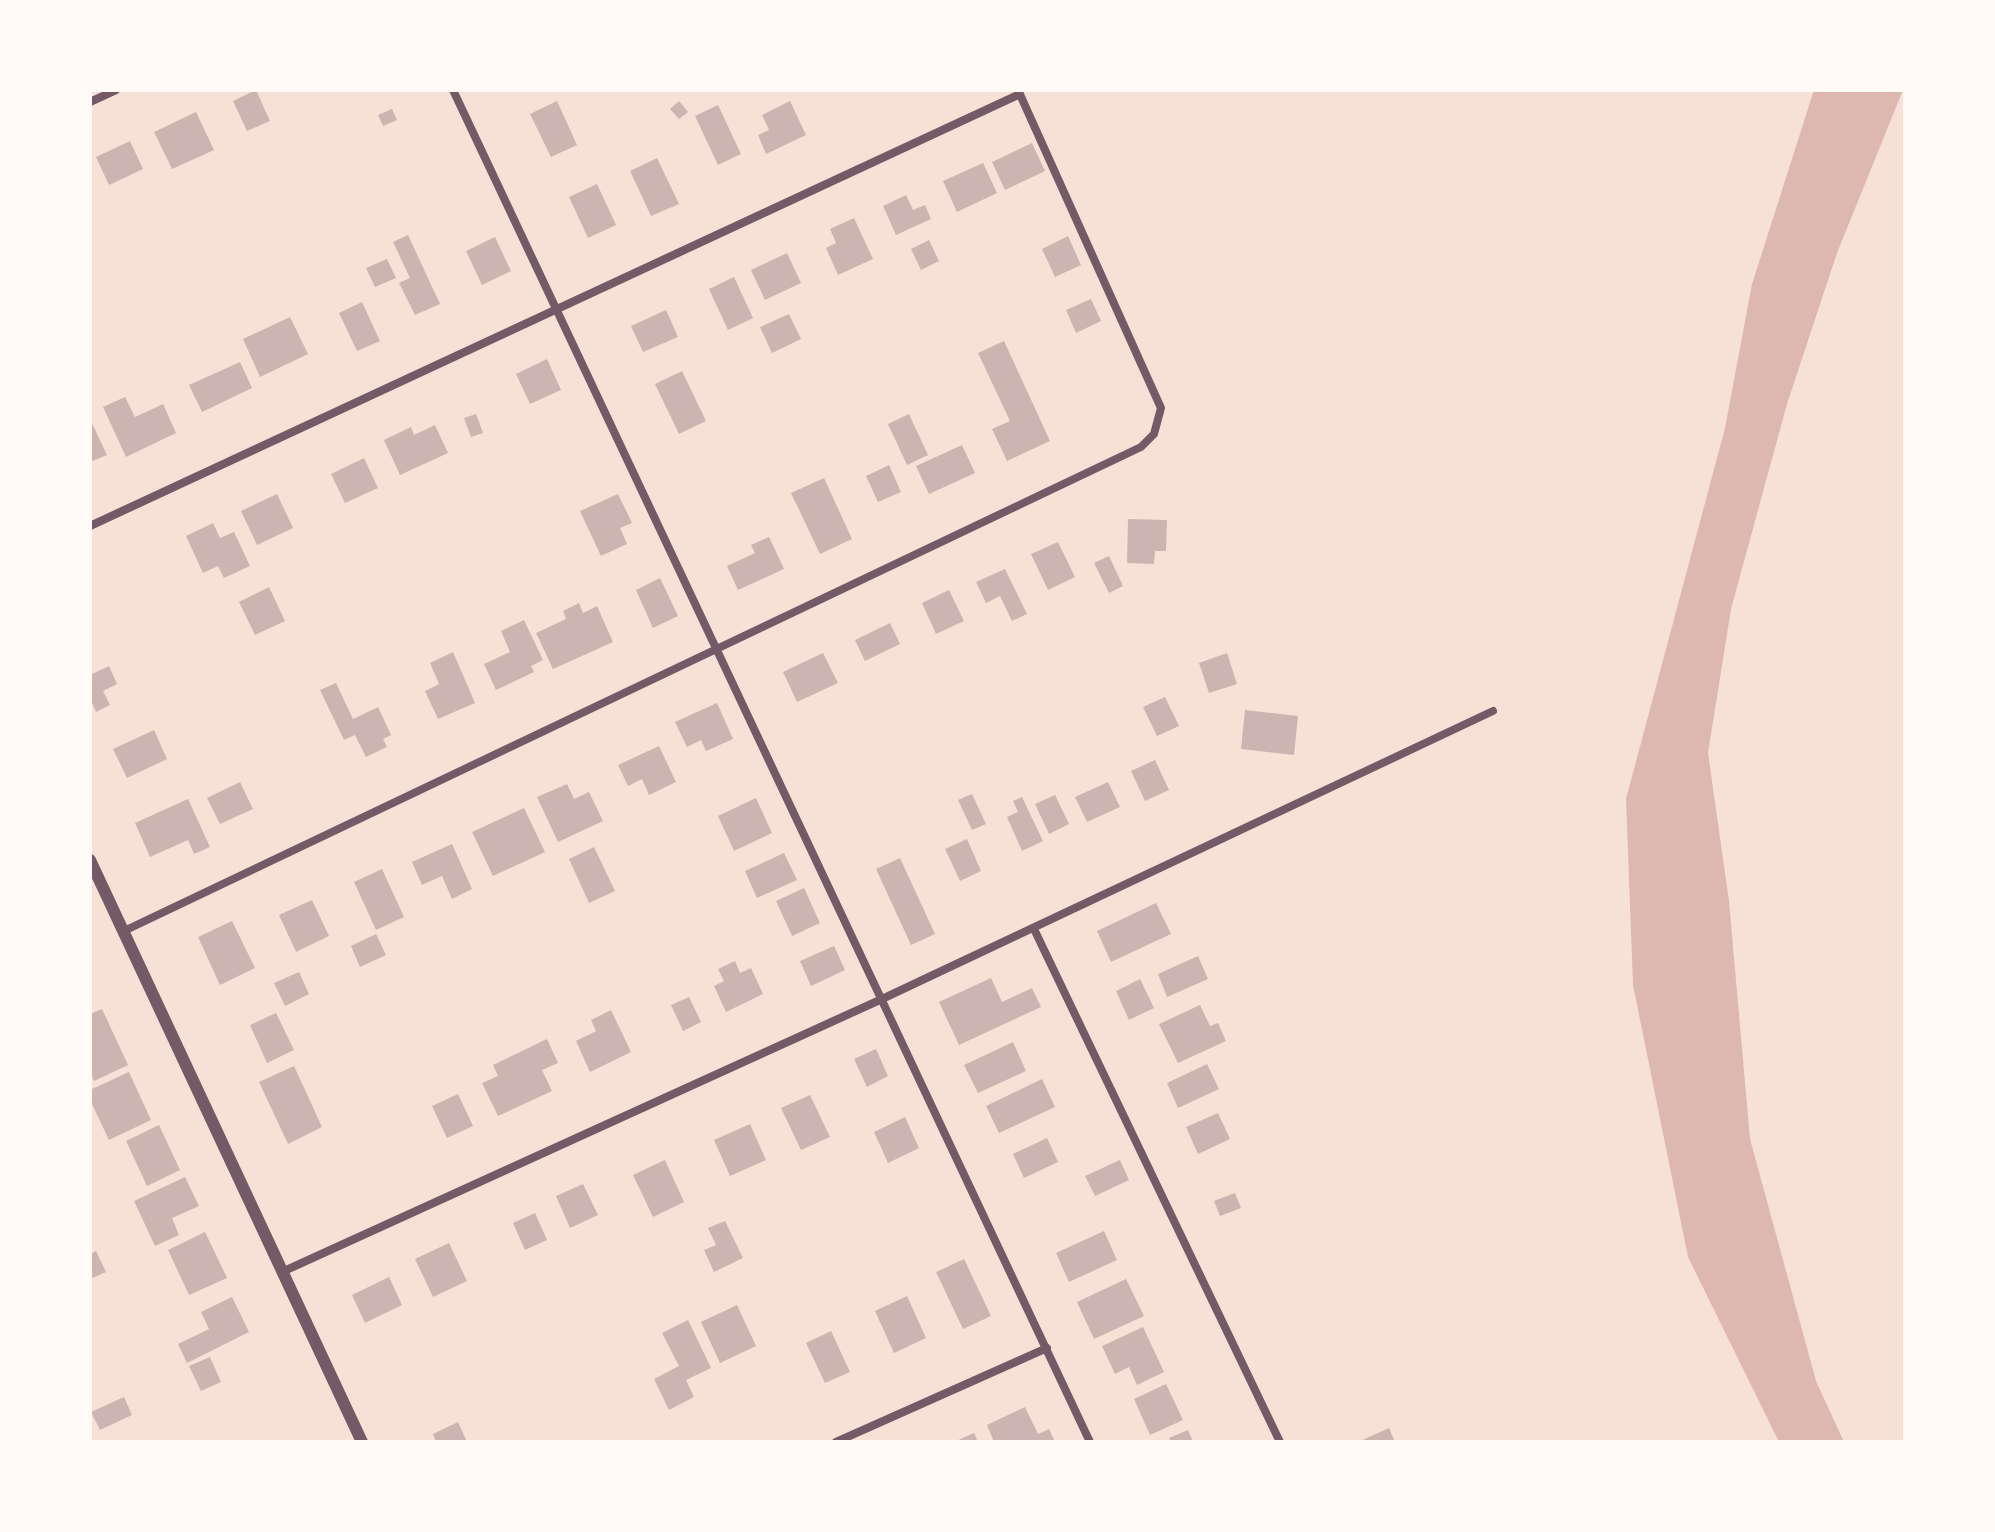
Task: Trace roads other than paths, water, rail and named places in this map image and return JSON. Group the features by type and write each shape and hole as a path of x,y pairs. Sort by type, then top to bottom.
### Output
{"street":[{"path":"90,102 116,90"},
{"path":"453,90 1090,1442"},
{"path":"90,526 1019,92 1137,348 1161,408 1154,434 1141,447 126,930"},
{"path":"284,1271 1034,929 1493,711"},
{"path":"90,860 126,930 362,1442"},
{"path":"1034,929 1280,1442"},
{"path":"836,1442 1047,1348"}]}
